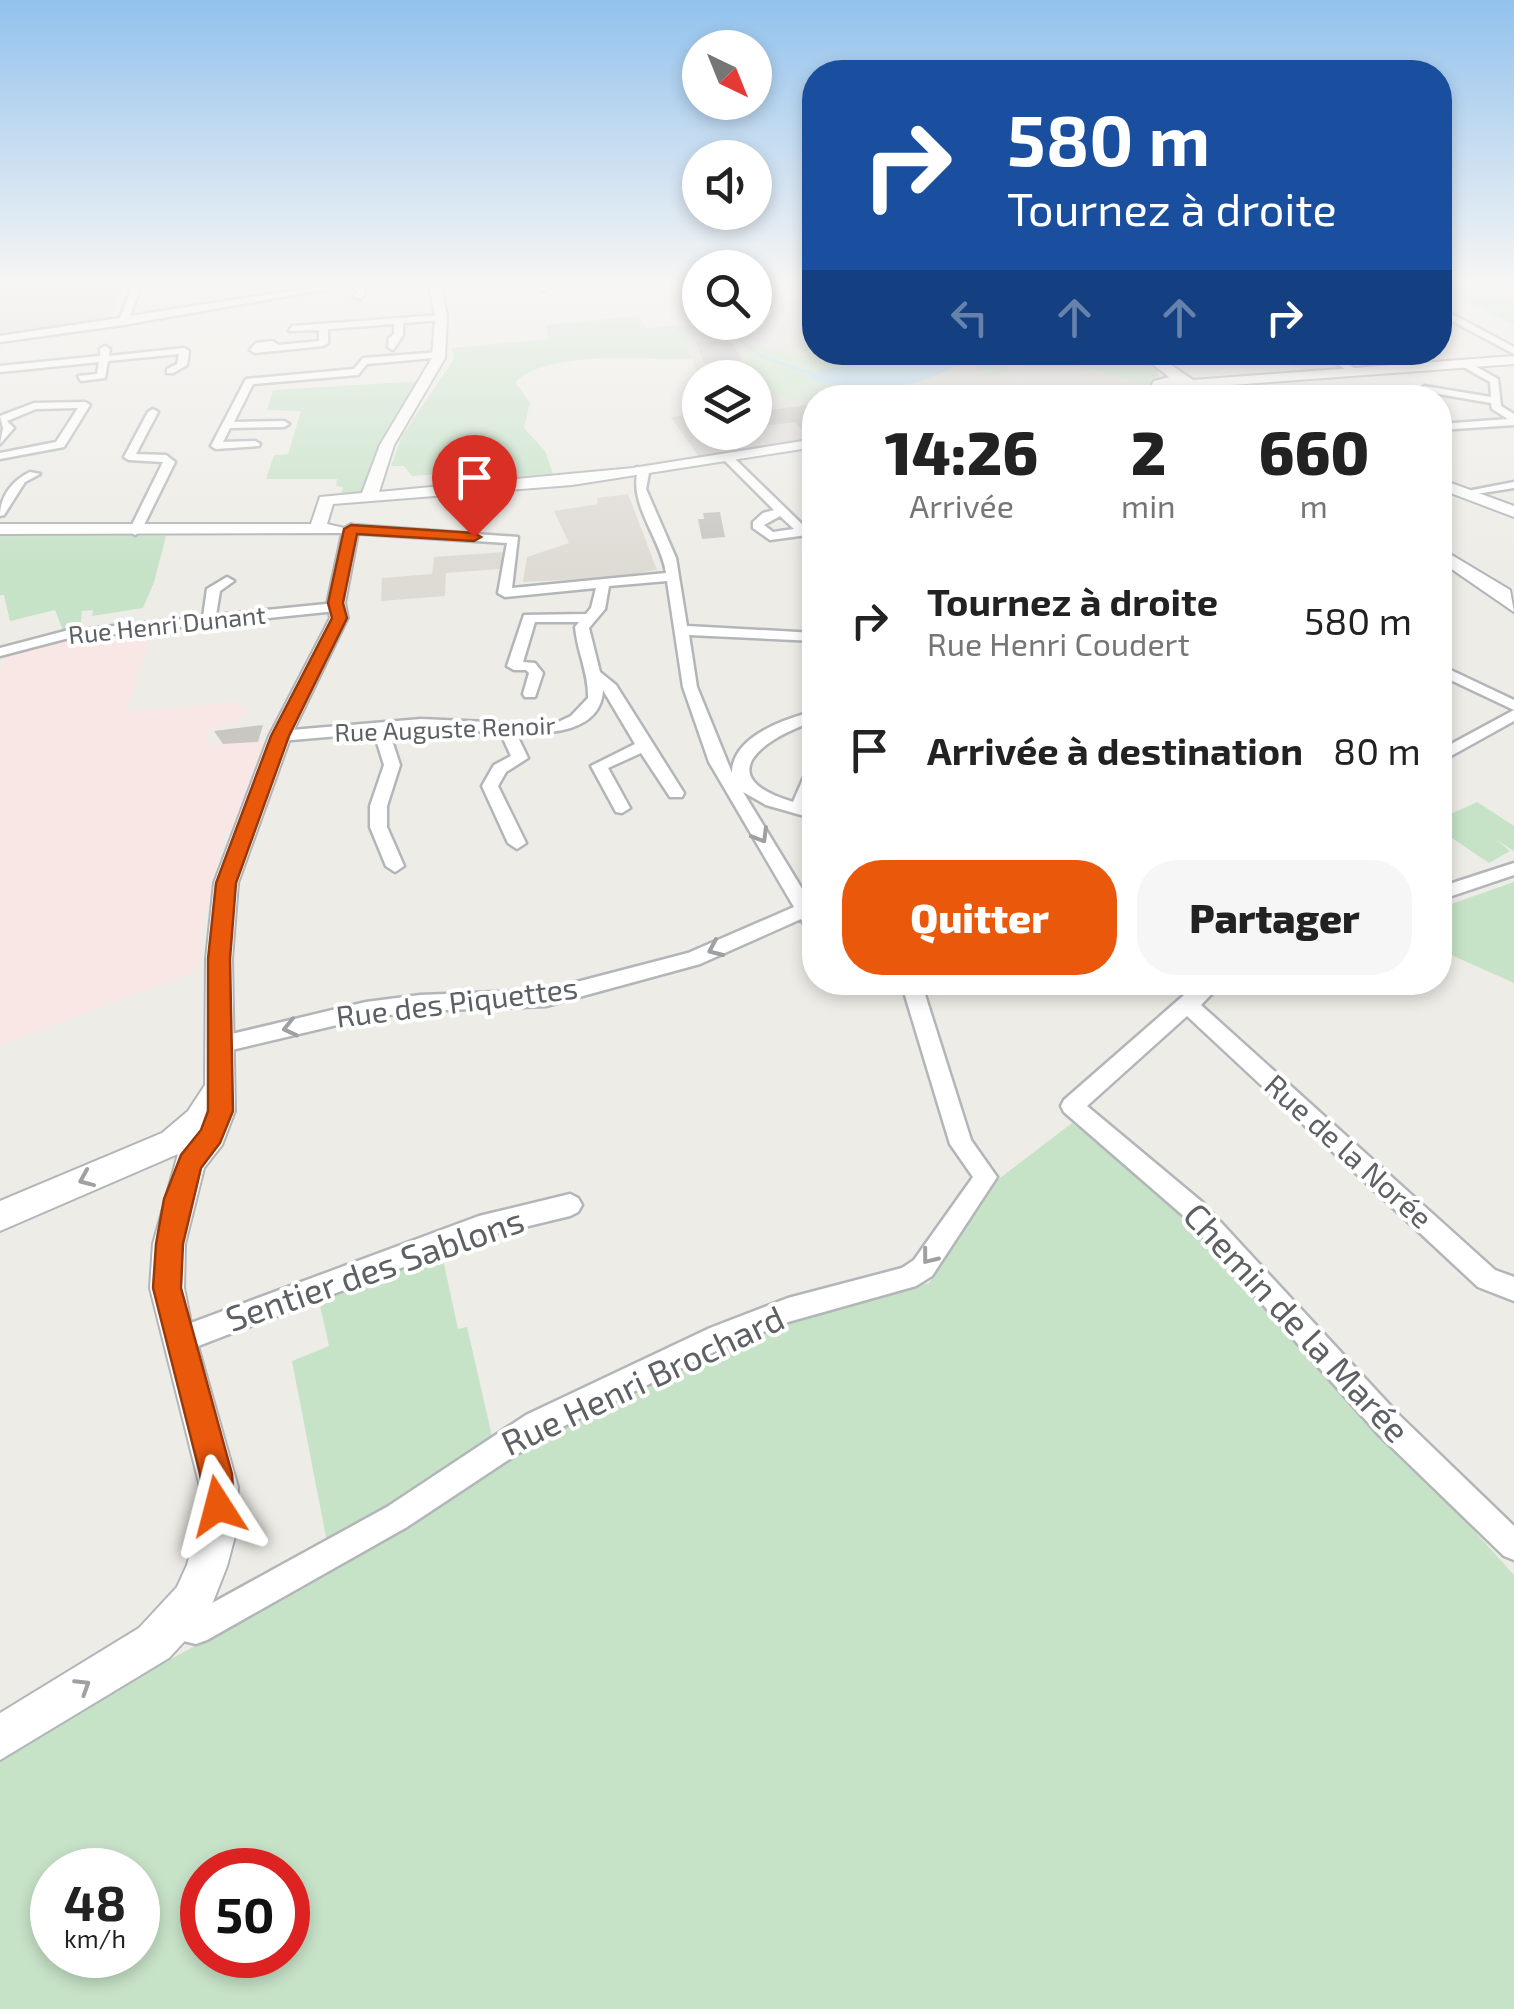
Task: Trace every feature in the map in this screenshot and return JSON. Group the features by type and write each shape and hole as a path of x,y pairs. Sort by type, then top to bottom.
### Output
{"main road":[{"path":"368,498 387,443 432,379"},
{"path":"1212,385 1274,379"},
{"path":"318,527 326,500 634,476 802,445"},
{"path":"1452,489 1514,512"},
{"path":"353,521 362,504 389,497"},
{"path":"0,1216 187,1147 220,1111 223,903 241,837 280,736 340,618 336,607 357,502 368,498"},
{"path":"0,528 318,527 353,521"},
{"path":"1452,558 1514,597"},
{"path":"1452,558 1504,594 1514,606"},
{"path":"0,1738 154,1642 192,1602 207,1566 215,1536 218,1488 167,1288 169,1244 187,1147"}],"street":[{"path":"29,379 32,381"},
{"path":"255,444 214,450 249,381 276,379"},
{"path":"1490,379 1495,382 1498,405 1514,421"},
{"path":"60,445 84,403 98,389"},
{"path":"1452,396 1514,408"},
{"path":"7,406 23,409 84,403"},
{"path":"0,441 9,428 0,420 23,409"},
{"path":"136,530 169,462 166,458 129,457 153,412"},
{"path":"1452,426 1514,421"},
{"path":"224,425 284,424"},
{"path":"0,456 60,445 66,449 58,462"},
{"path":"18,465 25,453"},
{"path":"728,459 782,512"},
{"path":"0,512 21,480 34,474"},
{"path":"634,476 667,544 690,687 717,762 802,901"},
{"path":"1463,493 1514,485"},
{"path":"353,521 514,540 506,593 674,576"},
{"path":"209,619 214,589 227,581"},
{"name":"Rue Auguste Renoir","path":"280,736 421,724 554,730 587,713 595,700 597,676 582,639 582,627 598,609 603,584"},
{"name":"Rue Henri Dunant","path":"0,652 66,635 336,607"},
{"path":"530,694 536,673 530,666 514,666 529,618 589,618"},
{"path":"682,630 802,636"},
{"path":"792,636 802,648"},
{"path":"1452,675 1514,706"},
{"path":"597,676 609,684 614,700 637,726 644,746 676,793"},
{"path":"595,700 614,700"},
{"path":"1452,750 1514,716"},
{"path":"802,721 768,735 744,756 740,768 744,782 758,794 802,810"},
{"path":"380,728 392,765 377,802 376,833 396,866"},
{"path":"506,729 520,758 500,769 490,786 517,843"},
{"path":"622,808 599,766 644,746"},
{"path":"1452,890 1514,869"},
{"name":"Rue des Piquettes","path":"219,1046 366,1010 420,1003 546,998 693,959 802,919"},
{"name":"Rue Henri Brochard","path":"174,1625 196,1629 396,1516 536,1426 710,1341 788,1310 907,1278 923,1268 986,1177 961,1144 915,995"},
{"path":"1189,1006 1200,995"},
{"name":"Chemin de la Marée","path":"1189,1006 1072,1106 1194,1210 1389,1425 1514,1546"},
{"name":"Rue de la Norée","path":"1189,1006 1487,1279 1514,1289"},
{"name":"Sentier des Sablons","path":"180,1340 478,1227 570,1206"}],"shaded area":[{"path":"772,379 1157,379 1150,385 802,385 802,439 772,444"},
{"path":"682,415 682,433 671,417"},
{"path":"694,450 740,450 699,457"},
{"path":"628,494 657,570 606,578 523,582 527,557 569,543 554,511 598,504 597,498"},
{"path":"505,552 500,569 446,573 445,596 381,601 382,578 432,574 434,557"},
{"path":"152,631 127,712 242,702 240,708 249,708 241,721 215,728 208,734 206,745 267,741 236,829 225,831 204,918 197,971 0,1045 0,677 4,654 89,636"}],"green space":[{"path":"441,379 520,379 515,382 530,403 524,428 545,451 553,474 487,478 470,485 434,489 439,474 412,476 404,466 391,466 402,436"},
{"path":"772,379 835,379 838,385 802,385 802,401 791,401 772,392"},
{"path":"1126,379 1155,379 1147,384"},
{"path":"424,381 380,442 363,491 340,496 343,487 336,486 337,479 266,479 274,455 288,454 301,411 267,410 273,390"},
{"path":"0,534 166,536 143,608 92,616 93,610 82,611 80,627 63,631 55,610 10,621 4,595 0,595"},
{"path":"1477,802 1514,826 1514,851 1495,839 1510,851 1489,863 1452,838 1453,813"},
{"path":"1514,882 1514,983 1452,955 1452,904"},
{"path":"1072,1123 1187,1212 1514,1575 1514,2009 0,2009 0,1750 272,1605 539,1431 788,1320 929,1283 991,1185"},
{"path":"441,1250 458,1329 467,1327 492,1436 386,1509 327,1542 292,1361 329,1346 317,1292"}],"water":[{"path":"810,379 926,379 905,385 836,385"}],"building":[{"path":"802,406 802,429 795,422 772,425 772,410"},
{"path":"720,512 725,537 702,539 698,519 704,519 703,513"},
{"path":"263,725 258,742 223,744 214,731"}],"route":[{"path":"218,1506 216,1474 167,1288 169,1244 178,1199 190,1162 217,1123 222,1101 219,959 226,883 280,736 340,618 336,603 351,529 474,537"}]}
